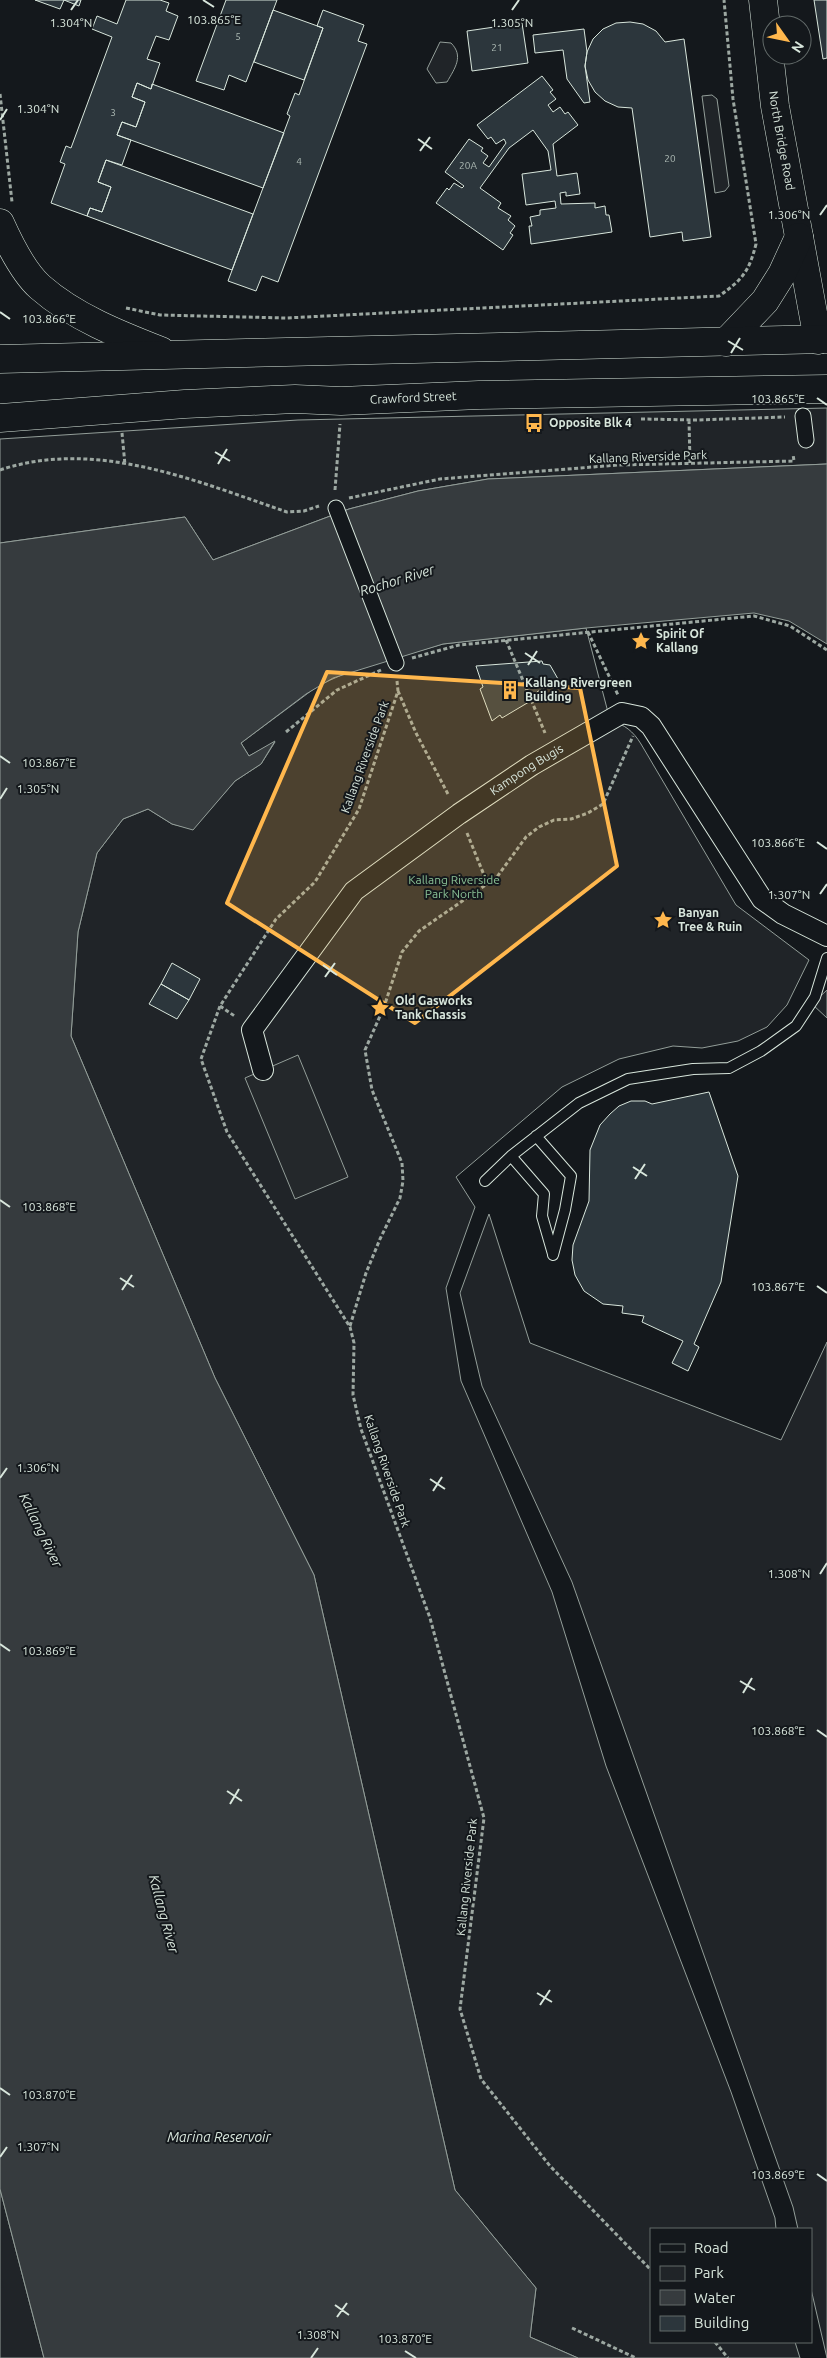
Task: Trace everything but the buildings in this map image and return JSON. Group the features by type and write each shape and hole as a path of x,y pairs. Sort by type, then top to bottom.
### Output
{"main road":[{"name":"North Bridge Road","path":"763,0 775,106 799,237 824,346"},
{"path":"6,217 12,249 39,286 93,320 126,337 174,356"},
{"path":"726,342 765,301 782,274 799,237"},
{"path":"0,359 726,342 824,346"},
{"name":"Crawford Street","path":"0,418 295,399 341,401 479,395 827,389"}],"street":[{"path":"803,416 806,440"},
{"path":"335,504 396,663"},
{"name":"Kampong Bugis","path":"263,1070 252,1030 346,900 459,814 553,752 616,715 634,715"},
{"path":"634,715 651,726 659,737 762,899 783,914 827,936"}],"lane":[{"path":"485,1181 511,1156 579,1103 628,1079 693,1069 729,1068 761,1052 796,1026 815,997 827,958"},
{"path":"511,1156 544,1194 542,1216 554,1255 571,1176 536,1136"}],"path":[{"path":"122,307 160,315 286,318 718,296 741,280 752,262 756,244 733,99 724,0"},
{"path":"0,94 6,217"},
{"path":"335,504 341,401"},
{"path":"120,409 125,465"},
{"path":"689,420 690,463"},
{"name":"Kallang Riverside Park","path":"0,470 51,458 91,458 179,475 288,512 304,511 440,479 618,465 794,461 792,439 806,440"},
{"path":"286,732 337,690 396,663 459,645 754,616 790,626 827,650"},
{"path":"350,1327 373,1256 400,1198 403,1181 402,1163 372,1090 365,1050 384,1007 402,952 418,931 488,885 497,877 526,837 539,827 554,820 571,819 588,813 603,804 634,715 588,632"},
{"path":"506,640 553,752"},
{"name":"Kallang Riverside Park","path":"396,663 398,691 359,809 315,882 276,919 220,1006 201,1059 227,1132 350,1327 354,1343 353,1395 361,1429 430,1618 484,1818 460,2009 481,2079 550,2166 650,2269"},
{"path":"398,691 416,732 459,814 488,885"},
{"path":"572,2328 636,2358"},
{"path":"716,2343 728,2358"}],"highlighted area":[{"path":"327,672 580,688 617,866 415,1023 227,903"}],"green space":[{"path":"440,42 451,43 458,57 447,82 436,83 427,69"},
{"path":"712,95 717,99 729,186 725,191 715,193 702,96"},
{"path":"827,408 827,464 488,479 418,491 349,509 213,560 185,517 0,543 0,439 298,420"},
{"name":"Kallang Riverside Park North","path":"586,628 610,720 628,729 638,739 736,905 809,960 787,1005 767,1027 738,1041 702,1048 673,1046 619,1059 562,1087 456,1177 475,1207 446,1288 461,1381 552,1592 606,1766 731,2092 775,2218 776,2228 650,2228 650,2343 795,2343 800,2358 578,2358 530,2337 536,2288 455,2190 314,1575 215,1378 71,1036 78,932 97,853 123,819 148,809 172,824 193,829 235,781 261,764 275,742 249,756 241,743 319,685 353,670 443,644"},
{"path":"827,990 827,1018 812,1004"},
{"path":"489,1214 530,1343 781,1440 827,1342 827,2358 812,2293 812,2228 798,2228 793,2207 572,1582 482,1386 460,1293"},
{"path":"0,2189 44,2358 0,2358"}],"shaded area":[{"path":"298,1055 348,1177 295,1199 245,1078"}],"water":[{"name":"Marina Reservoir","path":"827,464 827,644 789,621 754,613 586,628 443,644 333,678 306,694 241,743 249,756 275,741 261,764 235,781 193,830 172,824 148,809 123,819 97,853 78,932 71,1036 215,1378 314,1575 455,2190 536,2288 530,2337 578,2358 44,2358 0,2189 0,543 185,517 213,560 349,509 418,491 488,479"}],"place":[{"name":"Opposite Blk 4","path":"534,423"},
{"name":"Spirit Of Kallang","path":"641,641"},
{"name":"Kallang Rivergreen Building","path":"510,690"},
{"name":"Banyan Tree & Ruin","path":"663,920"},
{"name":"Old Gasworks Tank Chassis","path":"380,1008"}],"water label":[{"name":"Rochor River","path":"397,580"},
{"name":"Kallang River","path":"41,1530"},
{"name":"Kallang River","path":"164,1914"}]}
